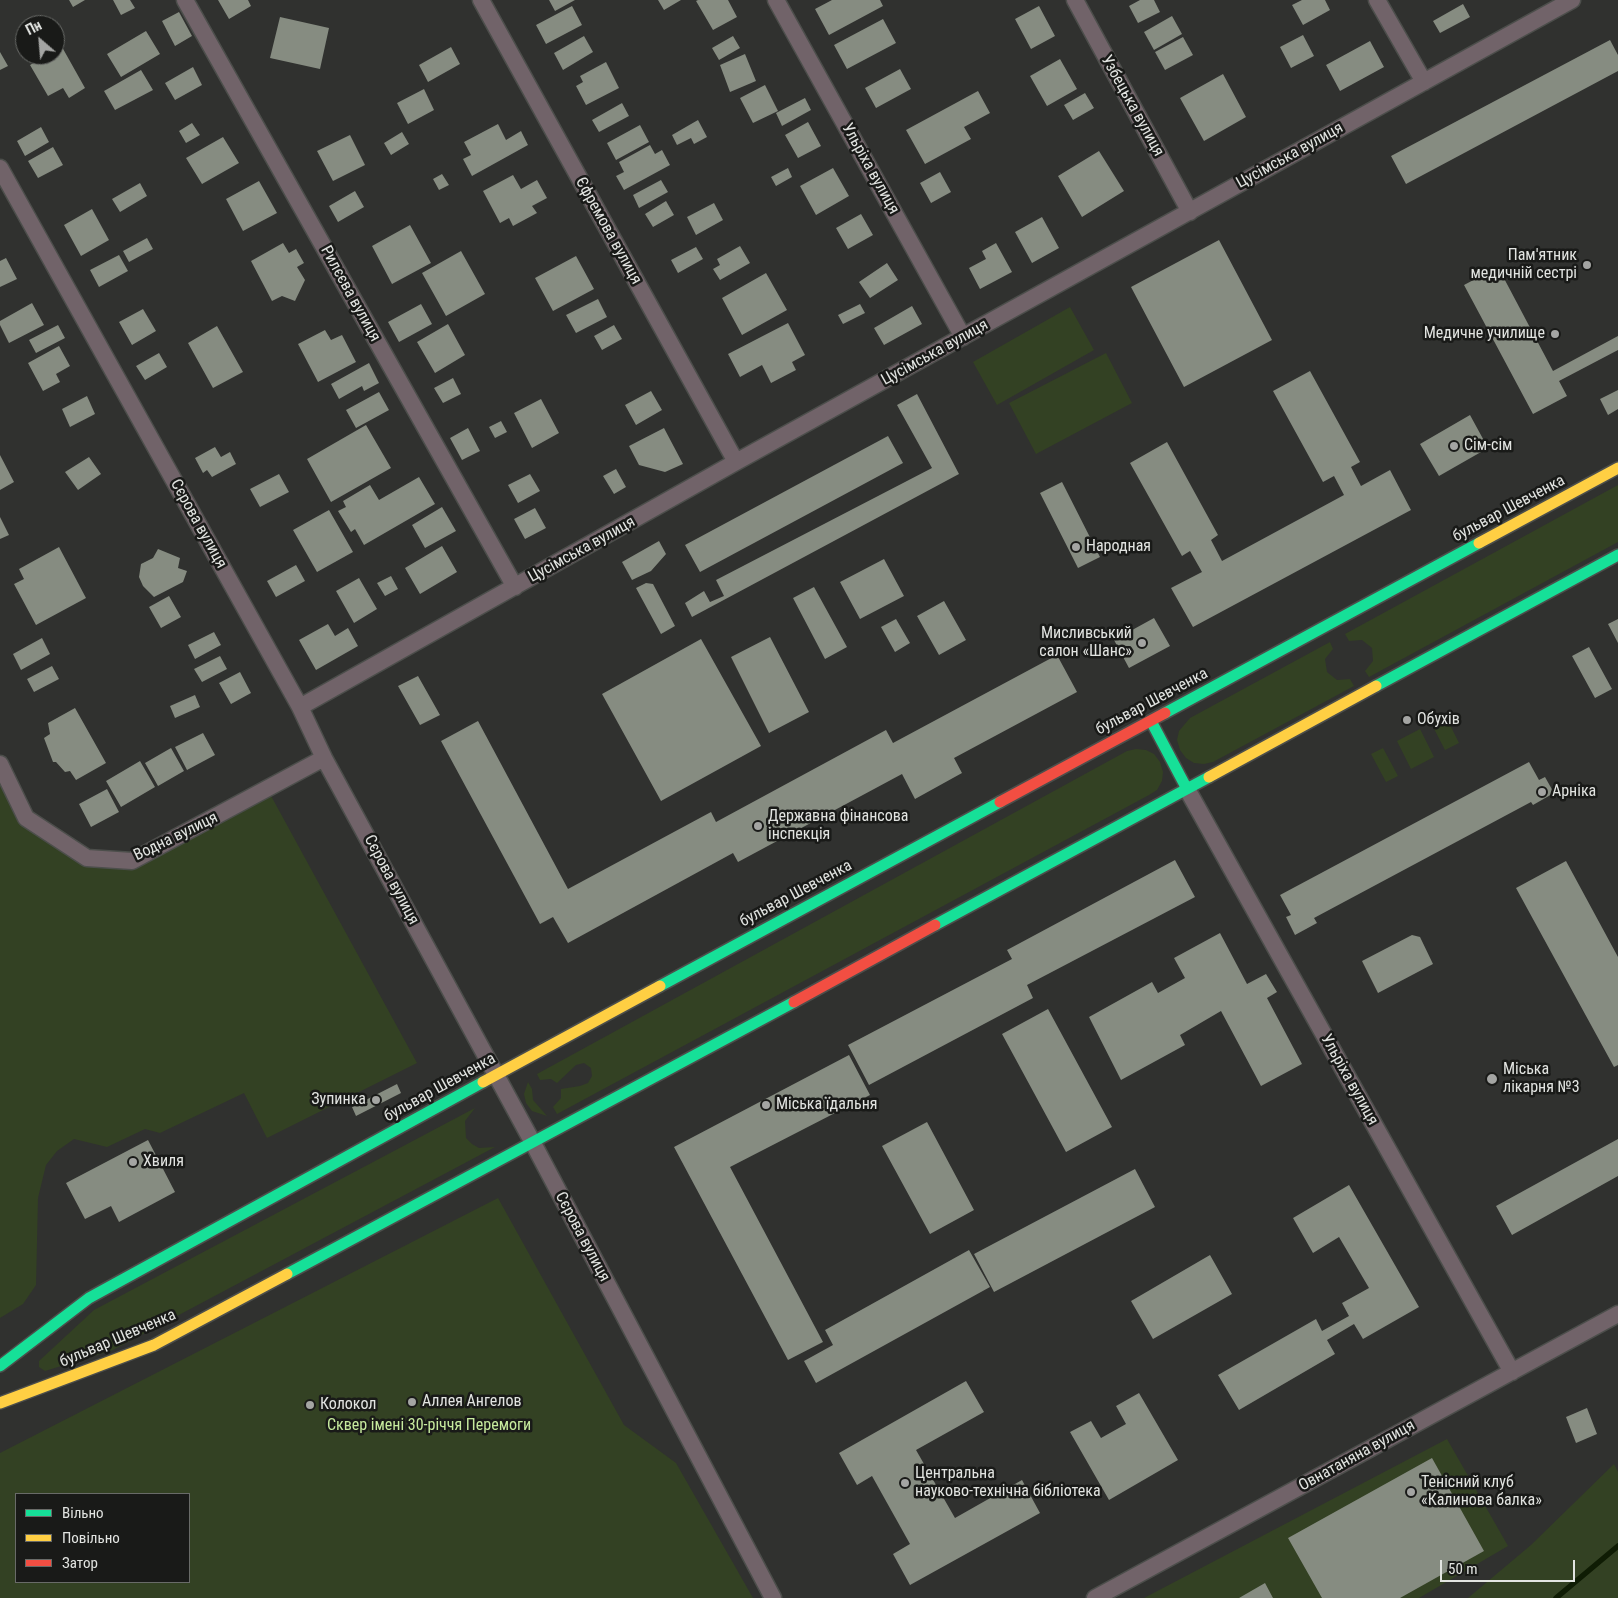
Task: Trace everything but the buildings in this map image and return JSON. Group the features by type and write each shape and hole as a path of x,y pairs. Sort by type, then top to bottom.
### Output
{"main road":[{"name":"бульвар Шевченка","path":"0,1366 89,1298 496,1075 1618,468"},
{"name":"бульвар Шевченка","path":"0,1403 154,1345 533,1143 1618,555"},
{"path":"1151,721 1187,789"}],"street":[{"name":"Рилєєва вулиця","path":"185,0 515,587"},
{"name":"Єфремова вулиця","path":"481,0 736,462"},
{"name":"Ульріха вулиця","path":"776,0 964,337"},
{"name":"Узбецька вулиця","path":"1075,0 1190,212"},
{"path":"1378,0 1424,82"},
{"name":"Цусімська вулиця","path":"300,707 736,462 1572,0"},
{"name":"Сєрова вулиця","path":"0,168 300,707 324,758 533,1143 773,1598"},
{"name":"Водна вулиця","path":"0,764 26,818 87,858 132,861 324,758"},
{"name":"Ульріха вулиця","path":"1187,789 1512,1372"},
{"name":"Овнатаняна вулиця","path":"1095,1598 1618,1314"}],"green space":[{"path":"1070,307 1094,350 997,405 973,362"},
{"path":"1106,353 1132,403 1036,454 1009,403"},
{"path":"1618,485 1618,542 1369,677 1365,671 1373,661 1372,648 1362,640 1349,641 1345,634"},
{"path":"1330,642 1333,649 1325,659 1327,672 1337,680 1350,679 1354,686 1213,762 1204,764 1194,763 1186,758 1180,750 1177,740 1179,731 1190,718"},
{"path":"1445,715 1459,743 1445,750 1431,723"},
{"path":"1420,729 1434,757 1411,769 1397,741"},
{"path":"1383,748 1398,776 1386,782 1371,754"},
{"path":"1136,749 1146,750 1154,754 1160,762 1163,772 1162,781 1157,790 557,1114 553,1107 561,1098 561,1089 588,1083 592,1076 591,1068 584,1063 576,1065 557,1083 551,1079 540,1080 537,1074 1127,751"},
{"path":"0,783 22,825 85,866 131,868 270,794 417,1063 267,1138 244,1093 160,1133 145,1129 107,1147 74,1139 57,1151 46,1165 38,1198 36,1285 23,1304 0,1318"},
{"path":"528,1082 532,1089 533,1100 547,1116 532,1111 526,1103 524,1094"},
{"path":"475,1108 465,1121 466,1138 479,1148 495,1147 113,1350 45,1371 39,1367 39,1361 94,1310"},
{"name":"Сквер імені 30-річчя Перемоги","path":"498,1198 624,1425 676,1463 753,1598 0,1598 0,1453"},
{"name":"Тенісний клуб «Калинова балка»","path":"1447,1439 1508,1546 1419,1598 1144,1598"},
{"path":"1614,1464 1618,1472 1618,1598 1468,1598 1531,1545"}],"waterway":[{"path":"1556,1598 1618,1546"}],"traffic: fast":[{"path":"1165,713 1479,543"},
{"path":"1376,686 1618,555"},
{"path":"1151,721 1187,789"},
{"path":"935,925 1209,777"},
{"path":"660,986 1000,802"},
{"path":"287,1274 794,1002"},
{"path":"0,1366 89,1298 483,1082"}],"traffic: slow":[{"path":"1479,543 1618,468"},
{"path":"1209,777 1376,686"},
{"path":"483,1082 660,986"},
{"path":"0,1403 154,1345 287,1274"}],"traffic: jam":[{"path":"1000,802 1165,713"},
{"path":"794,1002 935,925"}],"place":[{"name":"Пам'ятник медичній сестрі","path":"1587,265"},
{"name":"Медичне училище","path":"1555,334"},
{"name":"Сім-сім","path":"1454,446"},
{"name":"Народная","path":"1076,547"},
{"name":"Мисливський салон «Шанс»","path":"1142,643"},
{"name":"Обухів","path":"1407,720"},
{"name":"Арніка","path":"1542,792"},
{"name":"Державна фінансова інспекція","path":"758,826"},
{"name":"Міська лікарня №3","path":"1492,1079"},
{"name":"Зупинка","path":"376,1100"},
{"name":"Міська їдальня","path":"766,1105"},
{"name":"Хвиля","path":"133,1162"},
{"name":"Аллея Ангелов","path":"412,1402"},
{"name":"Колокол","path":"310,1405"},
{"name":"Центральна науково-технічна бібліотека","path":"905,1483"},
{"name":"Тенісний клуб «Калинова балка»","path":"1411,1492"}]}
